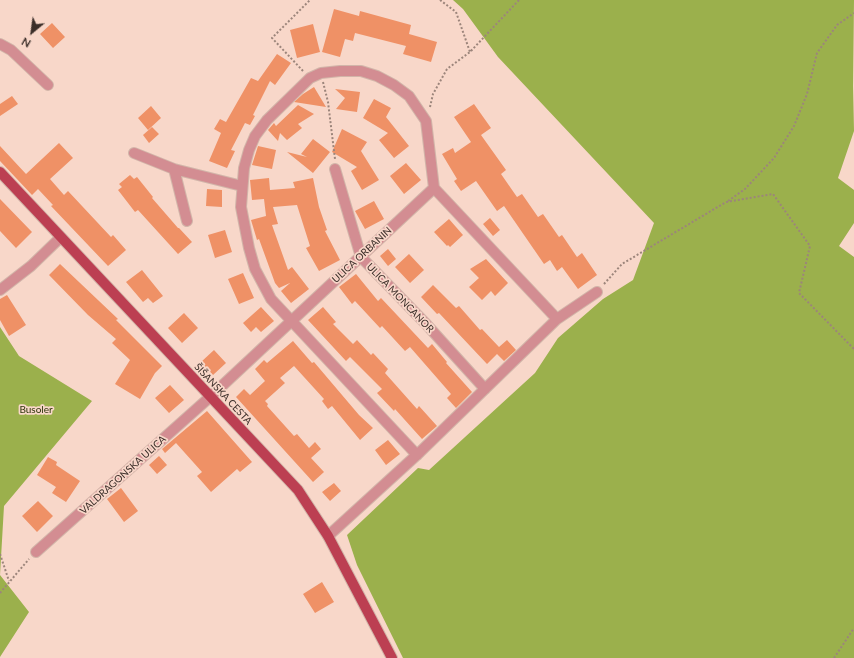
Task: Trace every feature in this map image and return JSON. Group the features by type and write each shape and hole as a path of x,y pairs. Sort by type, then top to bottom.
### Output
{"main road":[{"name":"ŠIŠANSKA CESTA","path":"0,172 60,238 298,490 328,536 392,658"}],"street":[{"path":"0,44 11,50 48,85"},
{"path":"417,455 271,299 255,269 249,248 241,207 244,168 249,150 256,136 267,120 310,78 321,74 340,71 361,71 377,76 394,84 409,96 426,121 434,188 557,320"},
{"path":"134,153 174,169 242,186"},
{"path":"174,169 187,221"},
{"name":"ULICA MONCANOR","path":"335,169 360,257 427,325 485,389"},
{"name":"ULICA ORBANIN","path":"210,397 434,188"},
{"path":"0,290 31,266 60,238"},
{"path":"328,536 417,455 557,320 597,292"},
{"name":"VALDRAGONSKA ULICA","path":"36,552 210,397"}],"path":[{"path":"310,0 272,38 310,78"},
{"path":"440,0 456,12 470,52"},
{"path":"426,121 433,94 447,69 470,52 519,0"},
{"path":"597,292 622,264 726,202 745,189 774,158 794,126 807,94 817,53 837,25 854,13"},
{"path":"321,74 328,102 335,157 335,169"},
{"path":"726,202 772,194 810,246 799,293 854,349"},
{"path":"0,592 36,552"},
{"path":"0,554 9,581"},
{"path":"834,658 854,628"}],"green space":[{"path":"453,0 854,0 854,131 838,178 854,190 854,223 839,246 854,257 854,658 403,658 357,565 347,535 418,468 429,470 535,373 558,338 603,299 633,280 654,223 498,57 463,9"},
{"name":"Busoler","path":"0,327 19,356 92,401 4,506 0,575"},
{"path":"0,575 29,612 0,657"}],"building":[{"path":"334,9 359,16 360,11 411,25 409,34 437,42 431,62 403,54 406,46 355,33 353,41 345,39 340,57 322,52"},
{"path":"52,23 65,37 53,48 40,34"},
{"path":"313,24 320,52 297,58 290,30"},
{"path":"277,54 291,63 275,85 270,81 253,115 255,116 250,125 245,123 231,150 235,151 227,168 209,161 221,133 214,129 220,119 226,122 251,78 258,81"},
{"path":"314,87 326,107 294,102 303,94"},
{"path":"335,89 360,92 357,112 336,109 345,98"},
{"path":"12,96 18,104 0,116 0,104"},
{"path":"374,99 391,108 386,117 409,146 394,158 379,140 388,133 363,118"},
{"path":"474,104 491,128 481,135 506,170 501,174 517,197 522,194 538,217 543,214 559,237 562,235 577,257 582,253 597,275 578,289 562,267 557,271 550,260 544,264 504,206 497,211 476,181 461,191 454,181 457,179 442,154 453,148 455,153 471,142 454,117"},
{"path":"298,105 314,114 298,124 302,128 287,140 280,133 278,141 268,130 274,123 276,126"},
{"path":"151,106 161,118 148,130 138,118"},
{"path":"152,127 159,134 149,143 143,135"},
{"path":"342,129 367,142 361,151 379,180 362,190 351,171 357,167 332,152"},
{"path":"313,139 330,152 313,173 287,152 307,157 301,154"},
{"path":"59,143 73,158 50,179 64,195 68,191 111,237 113,235 126,250 108,266 51,206 53,205 38,189 32,195 0,161 0,146 26,174"},
{"path":"258,146 276,150 272,169 252,165"},
{"path":"406,163 421,180 404,194 390,176"},
{"path":"130,175 134,179 137,177 153,197 152,198 192,242 178,254 138,210 135,212 118,190 122,187 119,184"},
{"path":"269,178 270,190 295,188 293,182 313,178 319,207 327,230 325,231 340,260 319,271 306,248 310,246 297,205 273,207 278,224 272,225 288,270 292,267 309,289 291,303 281,291 290,283 279,288 275,283 259,239 257,240 251,220 266,216 264,199 252,200 250,180"},
{"path":"207,189 222,190 222,207 206,206"},
{"path":"0,199 32,232 16,248 0,231"},
{"path":"374,201 384,219 365,229 355,211"},
{"path":"490,218 500,230 493,236 483,224"},
{"path":"449,219 463,235 450,247 448,245 447,246 434,232"},
{"path":"225,230 232,252 215,258 208,235"},
{"path":"388,249 396,259 388,266 380,256"},
{"path":"409,254 424,270 410,283 395,267"},
{"path":"486,259 508,283 495,296 491,291 482,300 469,287 479,278 470,269"},
{"path":"60,264 118,319 116,320 162,366 155,373 140,399 115,384 130,360 112,343 116,339 88,315 49,275"},
{"path":"142,270 163,296 153,303 148,298 143,302 126,282"},
{"path":"243,273 254,298 239,304 228,279"},
{"path":"356,274 378,301 381,298 428,348 432,344 447,362 446,363 472,392 456,408 447,398 451,394 410,347 405,351 382,326 380,328 355,301 352,304 339,287"},
{"path":"433,285 456,308 459,306 480,330 482,329 499,347 507,340 516,350 504,361 497,354 487,364 439,313 437,314 421,297"},
{"path":"7,295 26,325 9,336 0,320 0,299"},
{"path":"261,307 274,321 261,332 256,327 251,332 243,323"},
{"path":"323,307 336,322 333,324 353,344 357,340 371,355 373,353 388,369 385,373 417,409 419,406 437,426 422,439 395,409 394,411 377,393 382,389 350,357 346,361 308,320"},
{"path":"184,313 198,328 182,343 168,328"},
{"path":"293,341 312,363 314,362 359,415 373,428 360,440 332,406 328,409 322,401 324,399 294,366 280,378 285,383 265,401 268,404 267,406 294,436 297,434 309,448 315,442 321,449 311,458 324,472 313,482 236,397 244,389 250,395 265,381 255,369 264,360 267,363"},
{"path":"214,350 226,363 213,375 201,362"},
{"path":"170,385 184,400 169,413 155,398"},
{"path":"207,411 252,462 240,472 237,469 211,492 197,476 202,472 176,443 165,453 162,449"},
{"path":"388,440 400,454 386,465 375,450"},
{"path":"159,456 167,465 157,474 149,465"},
{"path":"48,457 57,462 56,465 80,481 66,502 52,493 56,487 37,475"},
{"path":"334,483 341,491 330,501 322,492"},
{"path":"121,488 138,511 124,522 107,499"},
{"path":"38,501 53,516 37,532 22,516"},
{"path":"322,582 334,602 315,613 303,594"}]}
